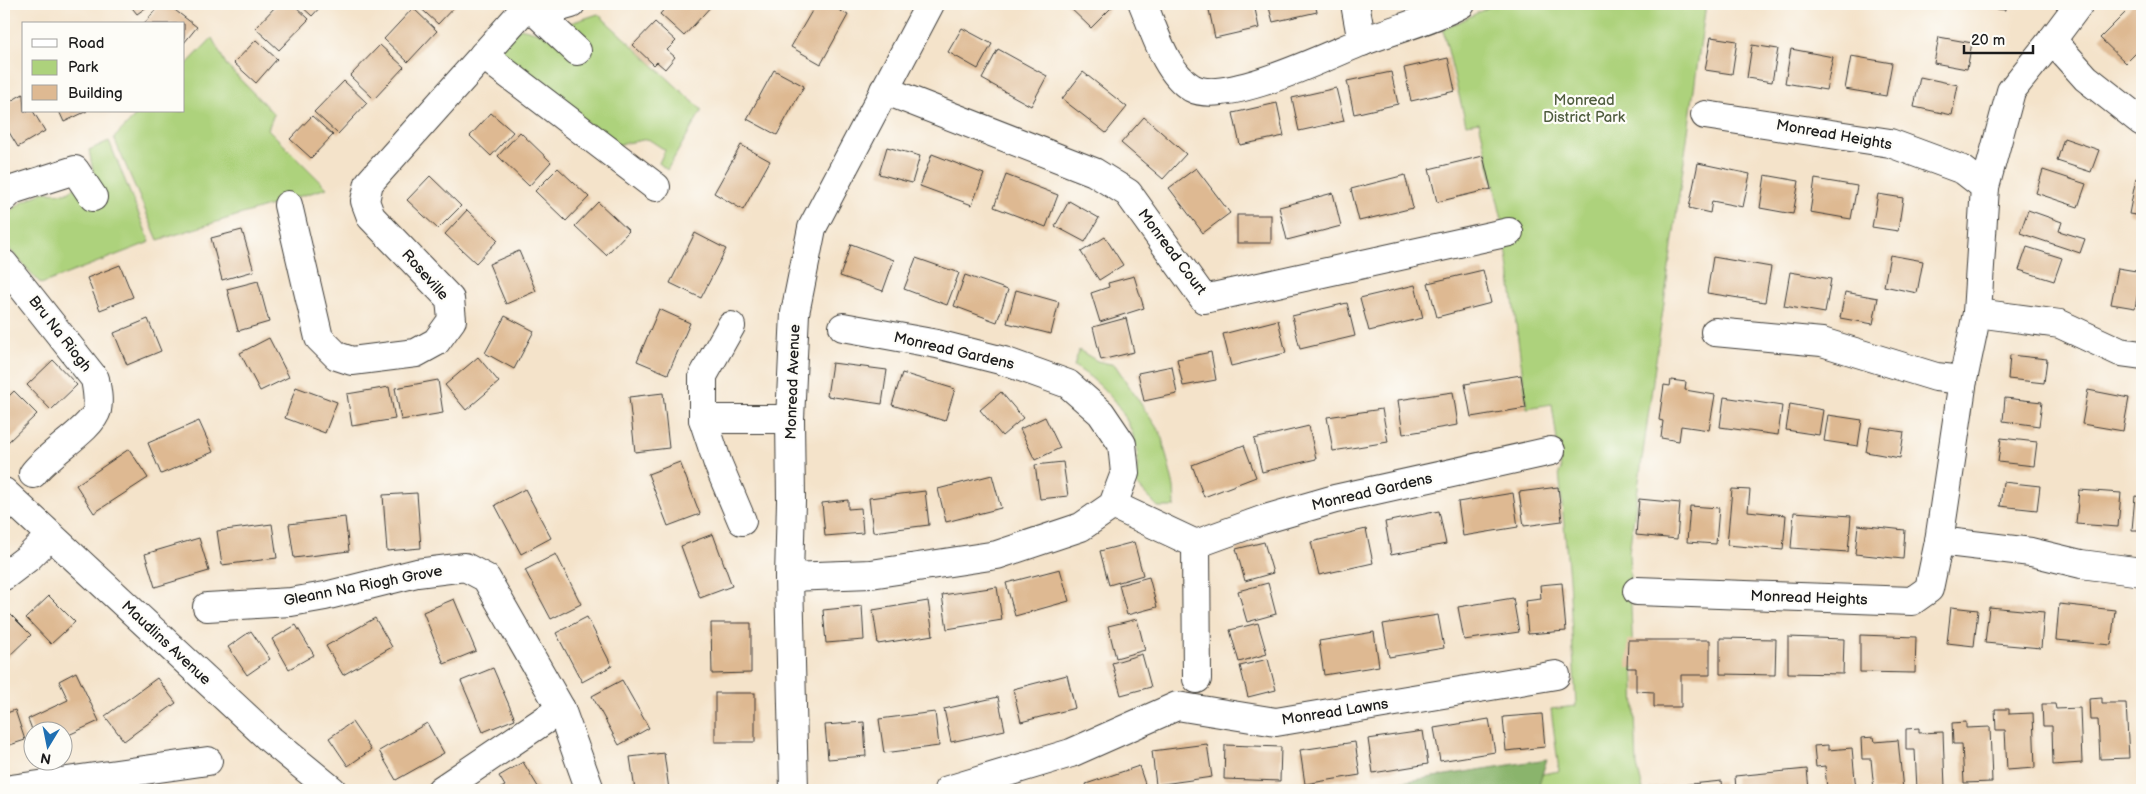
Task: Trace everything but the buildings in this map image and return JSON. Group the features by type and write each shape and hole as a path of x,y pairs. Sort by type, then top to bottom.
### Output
{"street":[{"path":"528,4 557,8 571,4"},
{"path":"528,4 576,51"},
{"name":"Roseville","path":"288,205 320,338 337,356 352,361 416,353 436,342 452,320 450,299 371,217 365,201 369,183 528,4"},
{"name":"Monread Avenue","path":"794,790 789,577 791,500 790,419 795,313 812,228 930,4"},
{"path":"1143,4 1172,69 1192,88 1212,93 1277,78 1362,42 1442,14 1461,4"},
{"path":"1355,4 1362,42"},
{"name":"Monread Heights","path":"1637,591 1912,601 1929,590 1939,541 1963,380 1977,313 1985,187 2011,91 2079,4"},
{"path":"2052,40 2086,78 2142,122"},
{"path":"483,55 656,187"},
{"name":"Monread Court","path":"884,90 1094,172 1128,193 1204,299 1509,232"},
{"name":"Monread Heights","path":"1705,114 1890,143 1963,170 1985,187"},
{"path":"4,198 12,190 75,170 94,197"},
{"name":"Bru Na Riogh","path":"4,264 95,379 98,397 96,412 86,427 41,462 33,474"},
{"path":"1977,313 2060,324 2120,352 2142,355"},
{"path":"731,326 703,376 703,419 718,464 742,521"},
{"name":"Monread Gardens","path":"843,327 937,344 1004,360 1068,384 1101,413 1122,444 1125,473 1113,505"},
{"path":"1716,332 1822,342 1936,377 1963,380"},
{"path":"703,419 790,419"},
{"name":"Monread Gardens","path":"1196,544 1262,520 1335,500 1552,451"},
{"name":"Maudlins Avenue","path":"4,492 271,740 332,790"},
{"path":"789,577 871,574 997,555 1081,527 1113,505 1196,544 1197,679"},
{"path":"4,576 30,558 50,536"},
{"path":"1939,541 2031,552 2081,564 2142,572"},
{"name":"Gleann Na Riogh Grove","path":"207,607 291,602 325,596 418,573 465,567 486,578 561,709 590,790"},
{"name":"Monread Lawns","path":"948,790 1071,753 1177,706 1276,722 1556,675"},
{"path":"441,790 561,709"},
{"path":"4,790 208,762"}],"green space":[{"name":"Monread District Park","path":"1495,4 1706,4 1629,552 1637,766 1643,790 1454,790 1559,771 1551,709 1576,706 1569,578 1559,472 1561,470 1552,404 1527,408 1503,224 1479,122 1466,124 1443,30"},
{"path":"598,14 702,110 667,170 659,163 665,150 648,139 616,145 495,53 520,28 540,33"},
{"path":"212,38 227,66 274,114 268,129 327,188 158,240 114,138 139,112 185,112 185,66"},
{"path":"109,141 150,242 41,284 4,243 4,216 24,201 44,192 66,193 94,176 89,150"},
{"path":"1079,350 1097,361 1115,365 1161,434 1174,487 1175,507 1158,507 1135,483 1138,456 1129,425 1123,413 1106,392 1074,366"},
{"path":"1547,759 1537,790 1351,790"}]}
